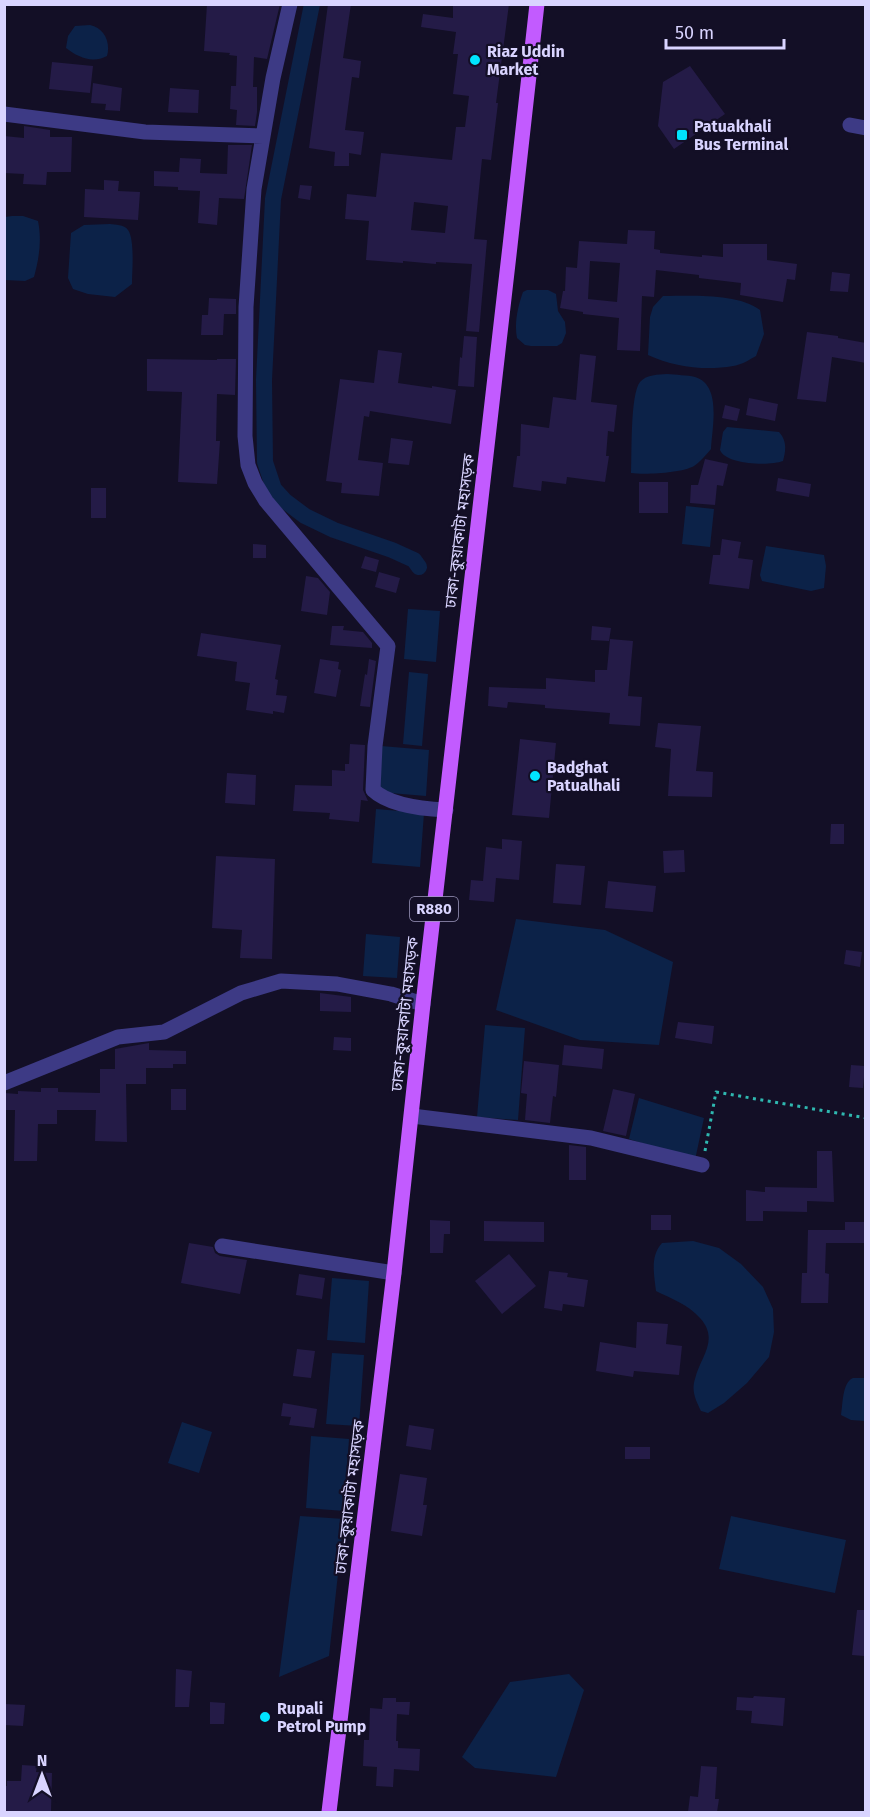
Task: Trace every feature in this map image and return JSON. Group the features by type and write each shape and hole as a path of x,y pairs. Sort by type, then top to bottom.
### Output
{"main road":[{"name":"ঢাকা-কুয়াকাটা মহাসড়ক","path":"329,1812 394,1274 537,4"}],"street":[{"path":"290,4 273,78 254,189 246,308 245,436 248,465 266,501 388,646 375,746 373,790 415,808 446,810"},
{"path":"4,114 145,132 262,136"},
{"path":"849,125 866,128"},
{"path":"4,1083 118,1037 164,1032 241,993 281,981 337,984 391,994 423,1004"},
{"path":"412,1116 591,1138 702,1165"},
{"path":"222,1246 394,1274"}],"path":[{"path":"702,1165 716,1092 866,1118"}],"water":[{"path":"90,25 103,32 108,46 107,56 96,59 85,58 66,48 68,36 75,26"},
{"path":"23,216 38,221 40,242 34,277 25,281 5,280 5,217"},
{"path":"110,224 124,227 130,235 132,284 115,297 88,294 73,289 68,278 71,233 84,225"},
{"path":"548,290 556,294 558,311 565,322 566,333 562,343 557,346 525,345 517,338 518,309 523,292"},
{"path":"663,296 727,298 760,310 764,334 756,356 736,365 701,368 679,365 648,355 650,317 653,307"},
{"path":"667,374 695,377 709,389 714,408 711,449 698,463 688,468 663,473 631,473 633,412 637,389 640,382 646,378"},
{"path":"727,427 779,432 785,446 783,461 769,464 749,463 724,455 720,450 723,432"},
{"path":"686,506 714,509 710,547 682,544"},
{"path":"766,546 824,555 826,566 824,588 811,591 762,581 760,575"},
{"path":"408,609 440,611 436,662 404,659"},
{"path":"409,672 428,674 422,746 403,744"},
{"path":"381,746 429,750 426,796 378,792"},
{"path":"376,809 424,813 420,867 372,863"},
{"path":"516,919 605,930 673,962 659,1045 580,1040 496,1010"},
{"path":"366,934 400,937 397,978 363,976"},
{"path":"485,1025 525,1028 518,1120 477,1117"},
{"path":"639,1098 704,1118 695,1160 629,1139"},
{"path":"693,1241 719,1248 741,1264 763,1287 773,1309 774,1332 769,1357 747,1383 724,1403 708,1413 701,1411 694,1392 697,1371 709,1341 706,1326 690,1309 656,1291 654,1278 654,1259 662,1243"},
{"path":"332,1278 369,1281 365,1343 327,1340"},
{"path":"332,1353 364,1355 359,1426 326,1424"},
{"path":"853,1378 865,1378 865,1421 851,1420 841,1415 845,1389"},
{"path":"182,1422 212,1432 199,1473 168,1463"},
{"path":"311,1436 349,1439 344,1511 306,1508"},
{"path":"300,1516 344,1519 329,1656 279,1677"},
{"path":"731,1516 846,1540 835,1593 719,1569"},
{"path":"569,1674 584,1690 556,1777 475,1768 462,1757 510,1682"}],"building":[{"path":"207,4 280,4 267,59 254,57 253,87 257,87 255,126 236,125 237,110 230,109 231,86 236,86 237,56 229,55 230,53 204,51"},
{"path":"328,4 351,4 343,58 361,61 359,78 352,77 345,130 364,132 361,155 349,153 349,166 334,166 335,152 309,148"},
{"path":"453,4 509,4 491,160 482,159 474,239 487,240 479,332 466,331 472,264 366,260 369,221 345,219 347,194 376,197 381,153 452,160 456,127 465,127 469,96 453,94 458,54 453,54 456,32 421,27 423,14 453,18","holes":["414,202 448,206 445,233 411,230"]},
{"path":"52,62 93,66 90,93 49,89"},
{"path":"690,66 725,114 674,149 658,126 663,82"},
{"path":"93,83 122,88 120,111 105,110 106,104 91,103"},
{"path":"170,88 199,90 198,113 168,112"},
{"path":"24,126 50,130 50,137 72,137 71,172 47,172 46,185 23,184 24,174 4,173 4,136 24,138"},
{"path":"228,145 252,145 244,199 219,198 217,225 198,223 200,191 154,186 154,171 179,172 180,158 201,159 200,173 227,174"},
{"path":"104,180 119,181 118,191 140,192 138,220 84,217 85,189 104,190"},
{"path":"300,185 312,186 310,200 298,198"},
{"path":"628,230 655,231 654,249 660,250 660,253 723,257 723,244 767,244 767,260 797,264 795,280 787,279 783,302 740,295 741,283 656,270 654,297 642,296 640,351 617,350 619,318 583,314 583,312 560,308 563,291 565,291 566,267 577,268 579,241 627,244","holes":["590,261 620,263 617,302 588,299"]},
{"path":"832,272 850,274 848,292 830,291"},
{"path":"209,298 236,299 236,314 224,314 223,335 201,335 202,315 208,315"},
{"path":"807,332 866,343 866,363 832,357 826,402 797,399"},
{"path":"464,336 477,337 474,387 458,386"},
{"path":"378,350 402,353 398,383 456,390 451,424 370,411 369,417 364,416 358,460 383,463 379,496 341,493 342,483 326,481 340,379 374,383"},
{"path":"580,354 596,356 591,402 617,405 614,432 608,431 606,456 609,456 605,482 567,477 566,484 542,481 541,491 513,487 517,456 520,456 521,424 549,428 553,397 576,400"},
{"path":"147,359 236,359 235,395 217,394 216,441 220,441 217,484 178,482 182,392 147,391"},
{"path":"749,398 778,404 775,421 746,415"},
{"path":"725,405 740,409 737,421 722,418"},
{"path":"391,438 413,441 409,465 388,463"},
{"path":"705,459 728,464 723,486 717,485 715,505 690,503 691,485 698,485"},
{"path":"778,478 811,484 809,497 776,491"},
{"path":"639,482 668,482 668,513 639,513"},
{"path":"91,488 106,488 106,518 91,518"},
{"path":"722,539 741,542 738,558 753,560 749,589 709,584 713,555 720,555"},
{"path":"253,544 266,545 266,558 253,558"},
{"path":"365,556 379,560 376,572 361,568"},
{"path":"379,572 400,578 396,593 375,587"},
{"path":"306,576 318,578 330,592 327,615 301,611"},
{"path":"332,626 344,626 343,630 363,632 372,643 372,648 330,645"},
{"path":"592,626 611,628 609,641 591,640"},
{"path":"201,633 281,645 275,679 278,680 276,695 287,696 284,713 273,711 273,714 246,710 250,683 235,681 237,662 197,656"},
{"path":"610,639 633,641 628,696 642,697 640,726 609,724 610,713 545,708 545,705 508,702 507,708 488,706 489,687 546,689 546,678 595,682 595,670 607,670"},
{"path":"320,659 339,662 338,669 341,670 336,697 314,693"},
{"path":"369,659 376,661 370,707 360,706"},
{"path":"658,723 701,726 696,771 713,772 712,797 668,796 671,749 655,747"},
{"path":"520,739 556,743 549,818 512,815"},
{"path":"350,744 365,745 363,790 368,801 361,800 359,822 329,819 330,813 293,811 295,785 332,786 332,770 345,771 345,764 349,764"},
{"path":"227,773 256,775 255,805 225,803"},
{"path":"831,824 844,824 844,844 830,844"},
{"path":"502,839 522,841 519,880 496,878 494,902 469,900 471,880 483,881 486,847 502,849"},
{"path":"684,850 685,872 664,873 663,851"},
{"path":"216,856 275,859 272,959 240,958 242,930 212,928"},
{"path":"556,864 585,866 581,905 553,903"},
{"path":"608,881 656,886 653,912 605,908"},
{"path":"846,950 862,952 860,967 844,964"},
{"path":"320,993 351,997 351,1012 320,1011"},
{"path":"678,1022 714,1026 712,1044 675,1038"},
{"path":"334,1037 351,1038 351,1051 333,1050"},
{"path":"149,1043 149,1050 186,1051 186,1064 173,1064 173,1068 146,1068 146,1084 126,1084 127,1142 95,1141 96,1110 57,1110 57,1124 38,1124 37,1161 14,1161 15,1110 4,1110 4,1093 41,1092 41,1088 58,1088 58,1092 100,1093 100,1069 115,1069 115,1049"},
{"path":"564,1045 604,1049 602,1069 562,1065"},
{"path":"524,1061 559,1065 556,1097 553,1096 550,1123 525,1120 527,1094 521,1093"},
{"path":"851,1065 865,1066 863,1088 849,1087"},
{"path":"171,1089 186,1089 186,1110 171,1110"},
{"path":"613,1089 635,1094 626,1136 603,1131"},
{"path":"569,1145 586,1147 586,1180 569,1180"},
{"path":"817,1151 832,1151 834,1202 807,1201 807,1212 763,1211 763,1221 746,1221 746,1190 765,1192 765,1187 817,1188"},
{"path":"651,1215 671,1215 671,1230 651,1230"},
{"path":"430,1220 450,1221 450,1234 444,1234 443,1253 430,1253"},
{"path":"484,1221 544,1222 544,1242 484,1241"},
{"path":"845,1222 865,1222 864,1243 826,1243 825,1273 829,1274 828,1303 801,1303 802,1273 807,1273 808,1230 845,1230"},
{"path":"189,1243 213,1247 215,1253 220,1256 247,1260 240,1294 181,1283"},
{"path":"509,1254 536,1286 502,1314 475,1281"},
{"path":"549,1271 568,1273 567,1277 588,1280 584,1307 563,1304 562,1311 544,1308"},
{"path":"299,1274 325,1278 322,1299 296,1295"},
{"path":"637,1322 668,1324 666,1344 682,1346 679,1375 634,1371 633,1377 596,1371 600,1342 636,1348"},
{"path":"297,1349 315,1351 311,1378 293,1376"},
{"path":"283,1403 317,1409 314,1428 289,1425 291,1417 281,1416"},
{"path":"409,1425 434,1429 431,1450 406,1446"},
{"path":"625,1447 650,1447 650,1459 625,1459"},
{"path":"400,1474 427,1478 423,1505 427,1505 422,1536 391,1531"},
{"path":"857,1610 866,1610 864,1656 852,1655"},
{"path":"176,1669 192,1671 189,1707 175,1707"},
{"path":"754,1696 785,1698 783,1726 751,1723 752,1711 736,1710 737,1697 753,1698"},
{"path":"383,1698 396,1698 396,1702 410,1702 409,1715 397,1714 396,1741 398,1741 398,1748 420,1749 419,1771 394,1769 393,1787 376,1786 377,1767 363,1766 364,1740 369,1740 370,1708 382,1709"},
{"path":"210,1702 225,1703 224,1724 210,1724"},
{"path":"4,1704 25,1705 23,1726 4,1725"},
{"path":"22,1765 37,1766 36,1772 52,1773 51,1812 4,1812 4,1786 7,1786 7,1781 21,1781"},
{"path":"701,1766 717,1767 715,1799 719,1799 717,1812 688,1812 690,1796 698,1797"}],"waterway":[{"path":"312,4 273,199 264,380 265,462 274,489 285,501 305,516 334,530 392,550 414,560 419,567"}],"place":[{"name":"Riaz Uddin Market","path":"475,60"},
{"name":"Patuakhali Bus Terminal","path":"682,135"},
{"name":"Badghat Patualhali","path":"535,776"},
{"name":"Rupali Petrol Pump","path":"265,1717"}]}
